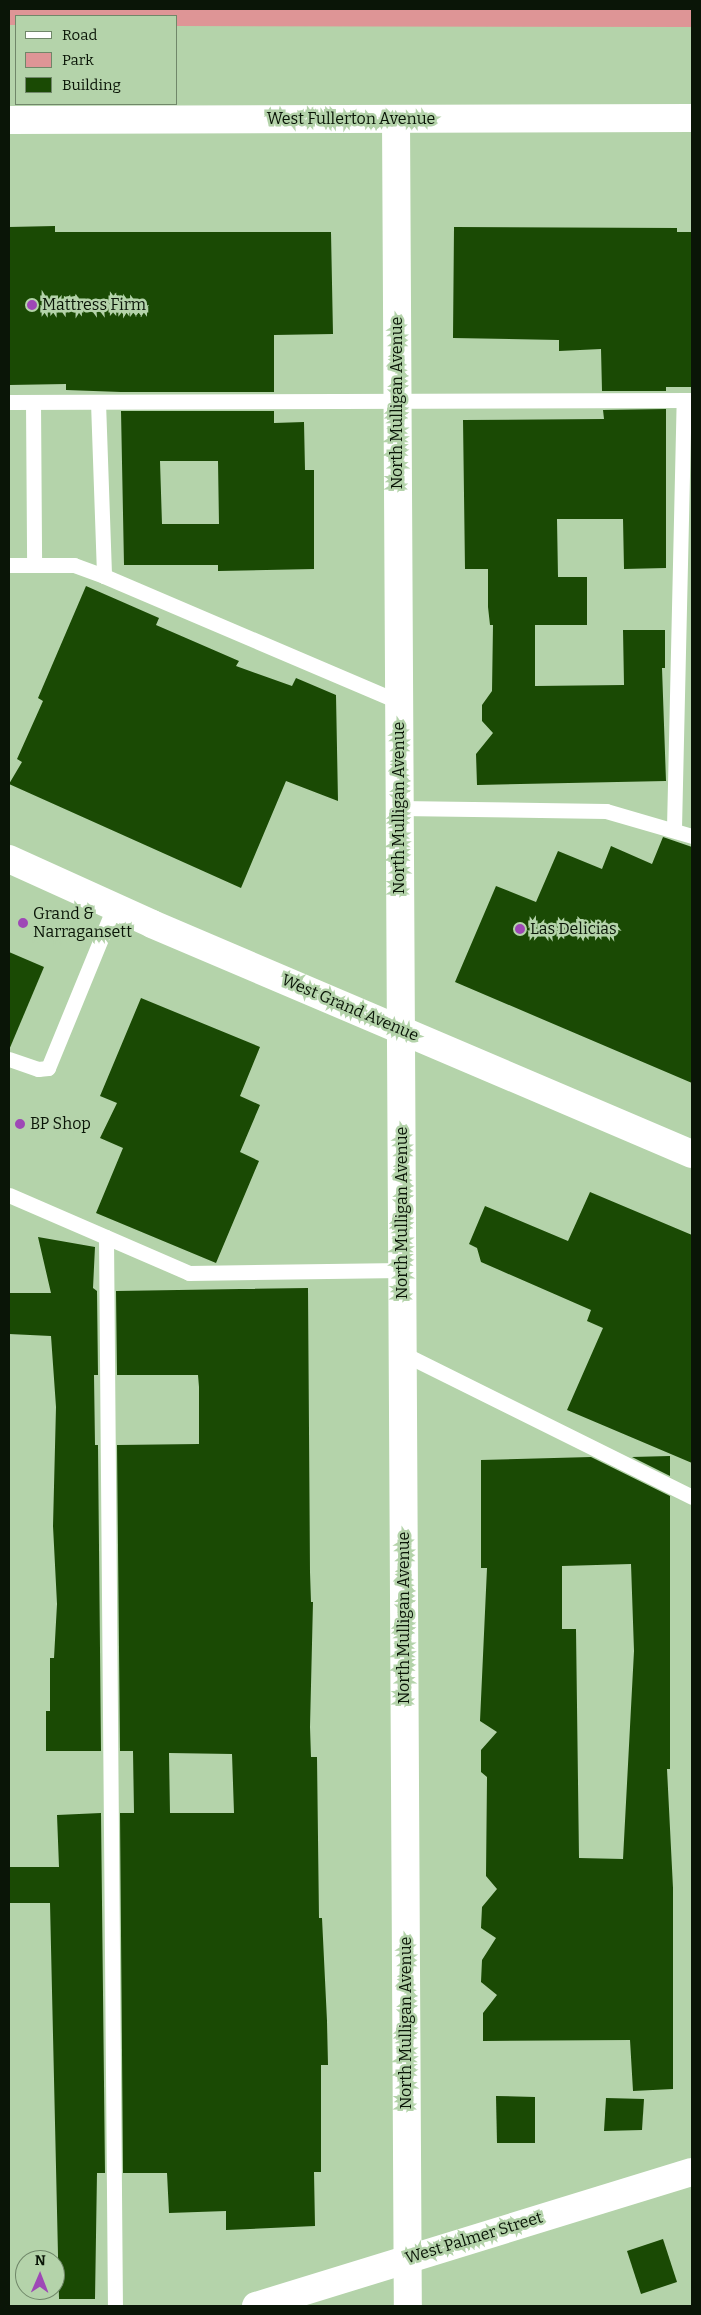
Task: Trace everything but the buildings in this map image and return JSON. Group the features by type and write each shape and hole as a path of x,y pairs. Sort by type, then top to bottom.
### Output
{"street":[{"name":"West Fullerton Avenue","path":"9,120 692,118"},
{"name":"North Mulligan Avenue","path":"396,119 408,2306"},
{"name":"West Grand Avenue","path":"9,859 114,907 692,1154"},
{"name":"West Palmer Street","path":"256,2306 407,2258 692,2172"}],"lane":[{"path":"9,402 688,400 674,828"},
{"path":"33,402 34,565"},
{"path":"98,402 104,576"},
{"path":"9,565 74,565 104,576 399,702"},
{"path":"399,808 606,811 674,828 692,836"},
{"path":"9,1059 38,1069 48,1068 114,907"},
{"path":"9,1195 189,1273 402,1270"},
{"path":"106,1237 115,2306"},
{"path":"402,1353 692,1497"}],"green space":[{"path":"9,9 692,9 692,27 178,26 178,15 15,15 15,25 9,25"}],"place":[{"name":"Mattress Firm","path":"32,305"},
{"name":"Grand & Narragansett","path":"23,923"},
{"name":"Las Delicias","path":"520,929"},
{"name":"BP Shop","path":"20,1124"}]}
